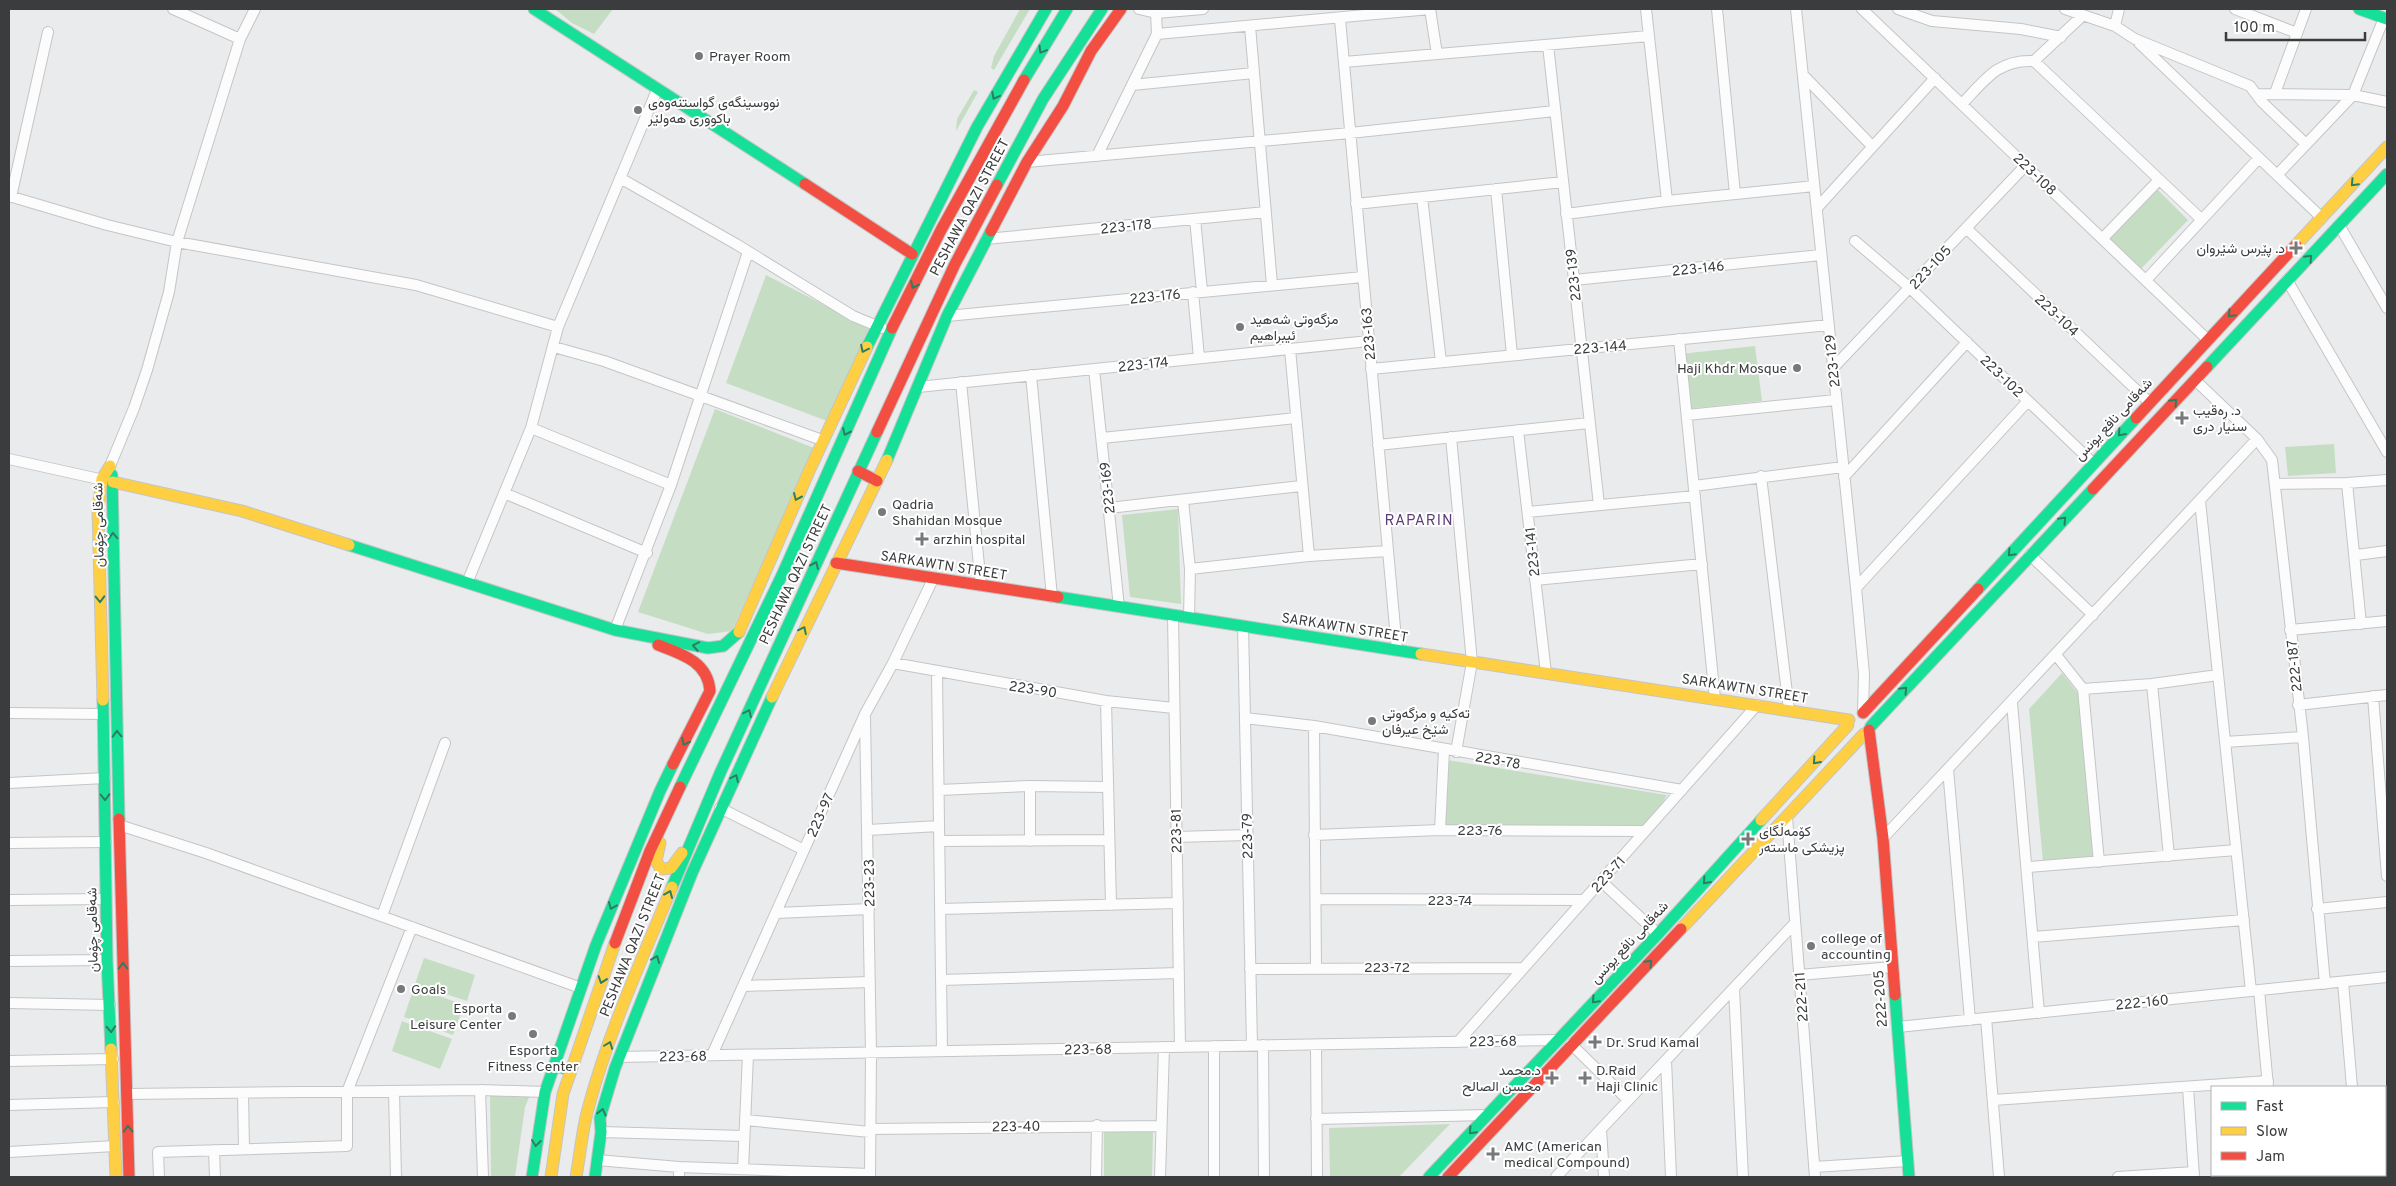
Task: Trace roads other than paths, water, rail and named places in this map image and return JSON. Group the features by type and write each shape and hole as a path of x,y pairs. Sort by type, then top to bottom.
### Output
{"main road":[{"path":"534,9 912,254"},
{"path":"620,631 708,648 724,646 739,632 822,440 876,326 1003,81 1046,9"},
{"name":"PESHAWA QAZI STREET","path":"576,1177 586,1117 596,1078 640,964 698,824 858,471 955,264 1043,99 1102,9"},
{"path":"595,1177 601,1132 600,1118 618,1057 672,919 720,808 877,481 947,316 1027,162 1063,106 1091,51 1121,9"},
{"path":"2358,9 2386,19"},
{"name":"PESHAWA QAZI STREET","path":"551,1177 559,1114 571,1070 612,951 650,851 783,573 890,332 941,230 1065,10"},
{"name":"شەقامی نافع یونس","path":"1429,1177 1658,934 1849,722 1853,714 1863,713 2387,147"},
{"name":"شەقامی نافع یونس","path":"1448,1177 1571,1044 1787,817 2287,280 2387,176"},
{"path":"928,223 941,230"},
{"path":"955,264 971,272"},
{"path":"2246,299 2259,311"},
{"path":"841,399 858,404"},
{"name":"شەقامی چۆمان","path":"110,466 102,479 98,510 105,778 107,960 116,1177"},
{"name":"شەقامی چۆمان","path":"110,466 114,482 112,509 129,1177"},
{"path":"858,471 877,481"},
{"path":"114,482 242,510 620,631 673,651 696,663 706,673 710,681 710,691 656,798 596,945 553,1066 541,1110 532,1177"},
{"path":"98,510 112,509"},
{"name":"SARKAWTN STREET","path":"836,564 1757,705 1849,722"},
{"path":"767,567 783,573"},
{"path":"765,676 779,682"},
{"path":"706,698 719,709"},
{"path":"1849,722 1854,734 1868,730 1868,717 1863,713"},
{"name":"222-205","path":"1868,730 1883,838 1909,1177"},
{"path":"675,797 657,853 656,861 658,867 666,870 674,866 698,824"},
{"path":"617,938 635,903 648,901 652,914 640,964"},
{"path":"596,945 612,951"},
{"path":"108,985 123,984"},
{"path":"553,1066 571,1070"},
{"path":"1510,1091 1519,1100"},
{"path":"541,1110 559,1114"}],"street":[{"path":"173,9 240,40"},
{"path":"110,466 134,408 147,370 168,292 177,242 240,40 255,9"},
{"path":"1139,9 1156,13 1203,9"},
{"path":"1157,34 1340,19 1430,9 1437,54"},
{"path":"1646,9 1667,201"},
{"path":"1717,9 1735,194"},
{"name":"223-129","path":"1796,9 1856,588 1864,674 1863,713"},
{"name":"223-108","path":"1862,9 2208,340"},
{"path":"1898,9 1932,20 2021,29 2061,37"},
{"path":"2065,9 2115,26 2135,39 2250,86 2306,144"},
{"path":"2115,26 2119,9"},
{"path":"2235,9 2297,33"},
{"path":"2275,93 2306,9"},
{"path":"1097,156 1157,34 1156,13"},
{"path":"2034,61 2082,16"},
{"name":"223-163","path":"1340,19 1397,650"},
{"path":"2277,175 2352,95 2386,19"},
{"path":"1250,26 1272,285"},
{"path":"48,32 10,196 177,242 416,285 558,327"},
{"path":"1344,62 1649,36"},
{"path":"2135,39 2322,218"},
{"name":"223-139","path":"1548,45 1599,505"},
{"path":"1962,104 1988,76 2003,65 2018,60 2034,61 2201,219"},
{"path":"1132,85 1254,73"},
{"path":"1803,75 1872,146"},
{"path":"1816,208 1935,78"},
{"path":"467,583 531,428 558,327 657,90"},
{"path":"2256,94 2352,95 2387,102"},
{"path":"1027,162 1260,142 1555,111"},
{"path":"2146,280 2259,158"},
{"name":"223-105","path":"1833,368 2026,165"},
{"path":"620,178 748,252 853,316 890,332"},
{"path":"2103,238 2159,180"},
{"path":"1356,204 1563,182"},
{"path":"1566,214 1667,201 1814,186"},
{"path":"1496,189 1512,355"},
{"path":"1422,197 1441,362"},
{"name":"223-178","path":"986,239 1266,212"},
{"path":"1195,219 1199,358"},
{"path":"2339,225 2387,308"},
{"name":"223-104","path":"1966,228 2149,402"},
{"name":"223-102","path":"1855,241 1910,288 2093,463"},
{"path":"620,631 671,485 699,395 748,252"},
{"name":"223-146","path":"1574,280 1821,255"},
{"name":"223-176","path":"947,316 1363,277"},
{"path":"2287,280 2387,452"},
{"name":"223-144","path":"1371,369 1829,325"},
{"path":"1679,339 1715,699"},
{"name":"223-174","path":"918,387 1369,341"},
{"path":"1528,512 1599,505 1694,491 1761,476 1844,472 1967,342"},
{"path":"554,347 604,361 822,440"},
{"path":"1290,349 1301,486 1309,556"},
{"name":"223-169","path":"1094,369 1119,607"},
{"path":"1031,375 1052,597"},
{"name":"222-187","path":"2195,380 2257,439 2272,460 2303,737 2325,984"},
{"path":"961,382 981,586"},
{"path":"1686,415 1836,400"},
{"path":"1856,588 2028,401"},
{"path":"1102,438 1296,418"},
{"path":"1378,445 1589,423"},
{"path":"531,428 671,485"},
{"name":"223-141","path":"1518,430 1546,673"},
{"path":"1451,437 1472,662 1456,752"},
{"path":"1883,838 2012,703 2257,439"},
{"path":"9,459 114,482"},
{"path":"1761,476 1789,710"},
{"path":"2275,484 2347,483 2387,480"},
{"path":"2347,483 2362,624"},
{"path":"1109,508 1301,486"},
{"path":"504,493 647,553"},
{"path":"1183,500 1190,569 1189,618"},
{"path":"2200,501 2244,920 2268,1084 2215,1086"},
{"path":"1190,569 1309,556 1388,551"},
{"path":"2356,555 2387,551"},
{"path":"2030,555 2093,615"},
{"path":"1535,580 1702,564"},
{"name":"223-97","path":"712,1055 865,714 893,664 933,578"},
{"name":"223-81","path":"1173,615 1180,1047"},
{"path":"2290,630 2387,621"},
{"name":"223-79","path":"1243,626 1250,969 1258,1045"},
{"path":"2056,655 2083,689 2099,862"},
{"name":"223-90","path":"893,664 1106,701 1174,708"},
{"path":"937,673 942,1051"},
{"path":"2083,689 2152,684 2218,675"},
{"path":"2152,684 2170,856"},
{"path":"2298,705 2387,695"},
{"path":"2373,696 2382,756 2387,876"},
{"path":"1106,701 1111,905"},
{"path":"2012,703 2028,868 2039,1013"},
{"name":"223-71","path":"1458,1042 1757,705"},
{"path":"9,713 103,714"},
{"name":"223-23","path":"865,714 871,1052 870,1175"},
{"name":"223-78","path":"1245,718 1314,726 1682,790"},
{"path":"1314,726 1316,967"},
{"path":"2225,742 2303,737"},
{"path":"382,916 445,743"},
{"path":"1440,830 1444,750"},
{"path":"1948,769 1970,1020"},
{"path":"9,783 105,778"},
{"path":"939,790 1030,786 1108,787"},
{"path":"1030,786 1030,841"},
{"path":"720,808 804,850"},
{"name":"222-211","path":"1787,817 1814,1172"},
{"path":"120,825 382,916 581,988"},
{"path":"868,830 939,826"},
{"name":"223-76","path":"1314,835 1440,830 1646,831"},
{"path":"1176,837 1247,835"},
{"path":"940,841 1110,840"},
{"path":"9,843 106,842"},
{"path":"2028,868 2236,850"},
{"path":"1601,881 1658,934"},
{"path":"9,900 106,899"},
{"name":"223-74","path":"1316,899 1584,900"},
{"path":"2317,909 2387,902"},
{"path":"940,908 1178,903"},
{"path":"776,913 869,909"},
{"path":"2034,937 2244,920"},
{"path":"1556,1177 1795,923"},
{"path":"159,1177 158,1152 347,1146 347,1092 412,927"},
{"path":"9,961 107,960"},
{"name":"223-72","path":"1250,969 1316,967 1523,968"},
{"path":"1799,974 1893,967"},
{"path":"941,980 1179,973"},
{"name":"222-160","path":"1898,1027 2387,977"},
{"path":"743,986 870,982"},
{"path":"2342,982 2352,1086"},
{"path":"1734,988 1743,1177"},
{"path":"9,1003 110,1005"},
{"path":"1986,1018 2000,1177"},
{"name":"223-68","path":"618,1057 1557,1040"},
{"path":"1316,1044 1318,1177"},
{"path":"1571,1044 1628,1100"},
{"path":"1258,1045 1264,1177"},
{"path":"1214,1046 1214,1177"},
{"path":"1160,1177 1164,1047"},
{"path":"743,1169 748,1054"},
{"path":"9,1061 112,1059"},
{"path":"1666,1060 1671,1177"},
{"path":"1993,1100 2211,1086"},
{"path":"2118,1177 2194,1174 2188,1087"},
{"path":"127,1094 480,1090 545,1092"},
{"path":"480,1090 483,1177"},
{"path":"394,1092 396,1177"},
{"path":"243,1093 244,1149"},
{"path":"9,1104 114,1102"},
{"path":"1316,1118 1487,1115"},
{"name":"223-40","path":"745,1120 870,1130 1097,1125 1161,1126"},
{"path":"1096,1177 1097,1125"},
{"path":"1601,1129 1604,1177"},
{"path":"601,1132 744,1136"},
{"path":"9,1152 115,1146"},
{"path":"214,1150 215,1177"},
{"path":"597,1160 679,1172 715,1173 743,1169 771,1174 870,1175"},
{"path":"1814,1172 1908,1160"}],"place":[{"name":"Prayer Room","path":"699,56"},
{"name":"نووسینگەی گواستنەوەی باکووری هەولێر","path":"638,110"},
{"name":"د. پێرس شێروان","path":"2296,248"},
{"name":"مزگەوتی شەهید ئیبراهیم","path":"1240,327"},
{"name":"Haji Khdr Mosque","path":"1797,368"},
{"name":"د. ڕەقیب سنیار دری","path":"2182,418"},
{"name":"Qadria Shahidan Mosque","path":"882,512"},
{"name":"arzhin hospital","path":"922,539"},
{"name":"تەکیە و مزگەوتی شێخ عیرفان","path":"1372,721"},
{"name":"کۆمەڵگای پزیشکی ماستەر","path":"1748,839"},
{"name":"college of accounting","path":"1811,946"},
{"name":"Goals","path":"401,989"},
{"name":"Esporta Leisure Center","path":"512,1016"},
{"name":"Esporta Fitness Center","path":"533,1034"},
{"name":"Dr. Srud Kamal","path":"1595,1042"},
{"name":"د.محمد محسن الصالح","path":"1552,1078"},
{"name":"D.Raid Haji Clinic","path":"1585,1078"},
{"name":"AMC (American medical Compound)","path":"1493,1154"}],"district":[{"name":"RAPARIN","path":"1419,520"}]}
